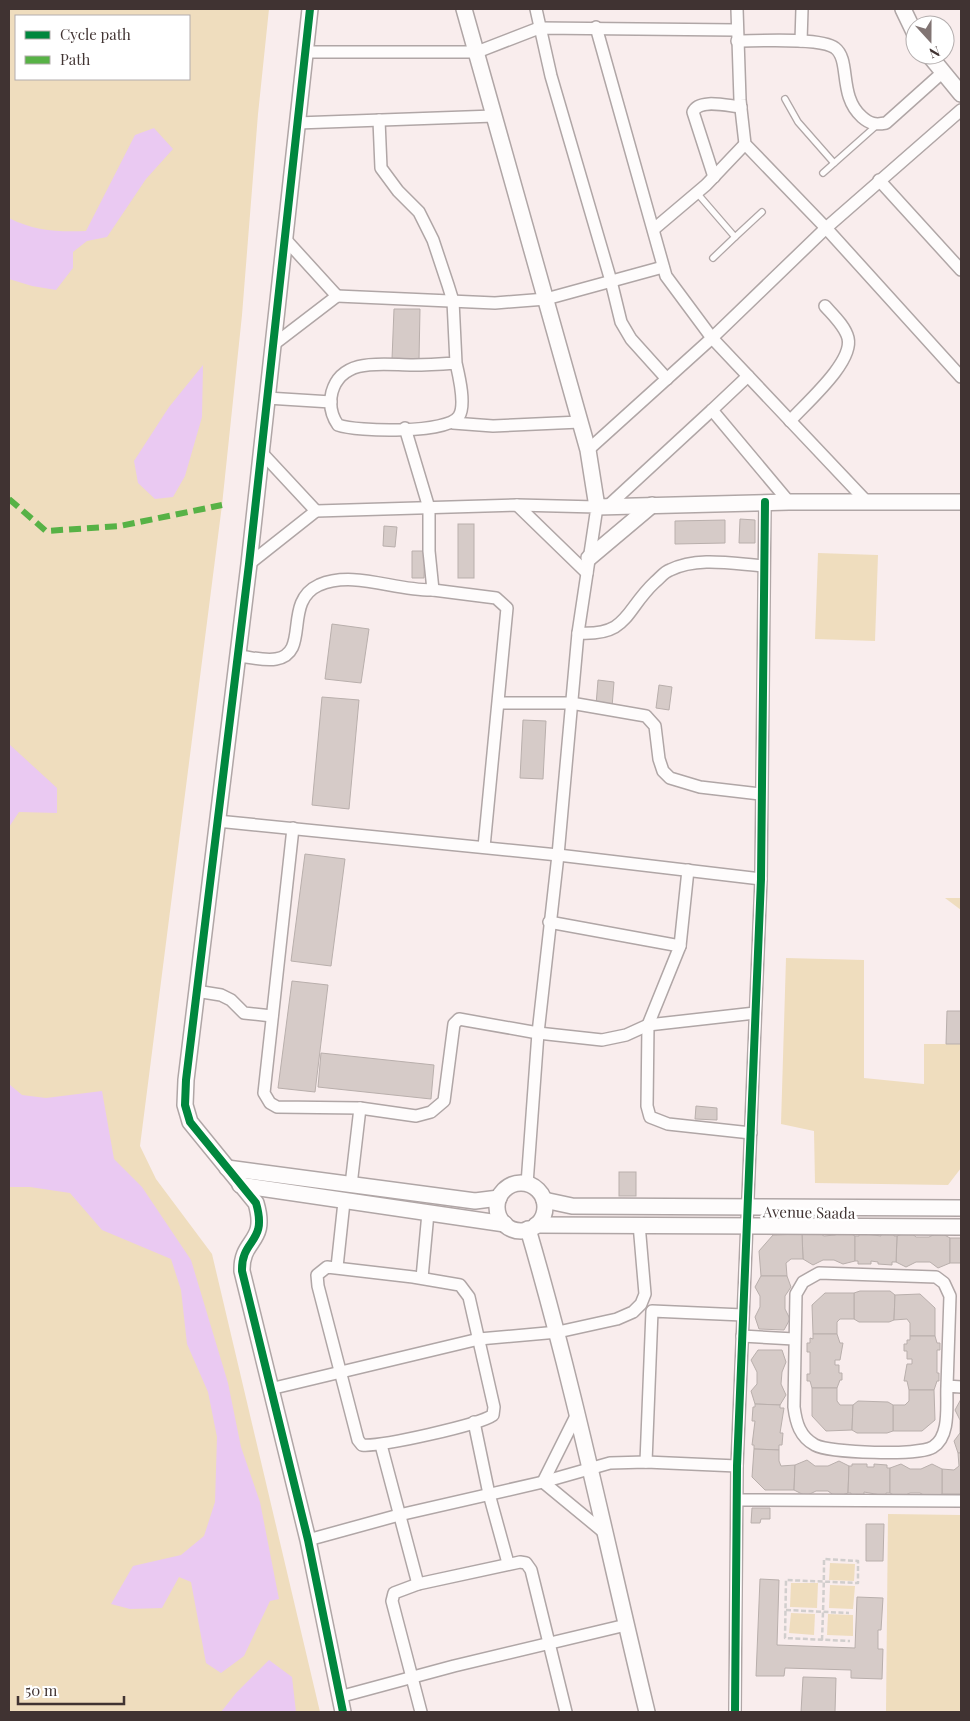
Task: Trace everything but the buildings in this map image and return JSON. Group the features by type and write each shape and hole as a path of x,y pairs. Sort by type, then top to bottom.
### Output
{"street":[{"path":"310,9 262,453 196,991 185,1105 190,1122 256,1203 261,1220 260,1230 243,1256 242,1271 308,1540 343,1712"},
{"path":"464,9 602,506 588,565 578,633 558,855 538,1033 527,1184"},
{"path":"536,9 551,76 611,281 620,322 631,339 667,379"},
{"path":"736,9 741,107 745,144 826,228 961,377"},
{"path":"801,41 802,9"},
{"path":"305,52 477,52 539,28 596,27 737,35 829,44 837,48 843,62 847,94 851,104 870,123 878,125 886,123 943,72"},
{"path":"596,27 666,276 712,338 868,503"},
{"path":"937,65 961,94"},
{"path":"714,177 693,112 701,104 741,107"},
{"path":"588,450 712,338 826,228 961,110"},
{"path":"297,123 494,116"},
{"path":"379,120 381,168 398,191 419,212 432,240 453,301 456,363 460,382 461,410 454,423"},
{"path":"654,229 697,193 745,144"},
{"path":"879,180 961,270"},
{"path":"286,240 337,296"},
{"path":"273,346 337,296 494,303 546,299 663,267"},
{"path":"790,421 841,364 848,351 847,335 826,306"},
{"path":"456,363 430,365 375,364 345,371 338,378 334,386 331,402 334,418 338,425 347,428 433,428 454,423 493,426 580,422"},
{"path":"602,506 748,376"},
{"path":"267,398 331,402"},
{"path":"712,410 789,502"},
{"path":"405,428 429,508 429,551 433,590"},
{"path":"262,453 316,511"},
{"path":"249,564 316,511 517,505 602,506 765,502 961,502"},
{"path":"734,1712 736,1500 760,879 765,502"},
{"path":"517,505 588,565"},
{"path":"588,565 652,505"},
{"path":"578,633 598,634 614,629 625,619 648,588 668,570 687,564 711,562 764,566"},
{"path":"238,656 265,659 287,655 293,648 297,610 304,596 318,586 348,580 367,580 398,588 433,590 496,598 507,608 484,847"},
{"path":"499,703 571,703 646,716 655,726 659,759 663,771 670,778 700,787 760,794"},
{"path":"218,821 484,847 760,879"},
{"path":"294,828 264,1093 270,1103 277,1107 360,1108 416,1116 425,1115 444,1101 454,1024 459,1020 538,1033 602,1040 626,1035 648,1025 755,1013"},
{"path":"688,870 680,946 648,1025 647,1106 650,1117 668,1124 751,1133"},
{"path":"549,922 680,946"},
{"path":"196,991 231,1000 244,1013 272,1016"},
{"path":"351,1185 360,1108"},
{"path":"227,1168 435,1197 475,1201 499,1198"},
{"path":"240,1185 344,1202 505,1224 520,1230 532,1227 544,1214 544,1200 540,1192 527,1184 510,1186 499,1198 498,1211 505,1224"},
{"name":"Avenue Saada","path":"544,1200 572,1206 961,1208"},
{"path":"337,1267 344,1202"},
{"path":"422,1278 428,1213"},
{"path":"270,1389 479,1339 558,1332 617,1319 633,1312 641,1304 645,1294 639,1224"},
{"name":"Avenue Saada","path":"532,1227 639,1224 961,1227"},
{"path":"532,1227 578,1412 647,1712"},
{"path":"327,1267 337,1267 422,1278 455,1283 465,1291 479,1339 494,1407 493,1414 488,1418 474,1422 382,1445 362,1446 358,1440 340,1372 318,1286 317,1275 327,1267"},
{"path":"819,1273 936,1276 944,1284 950,1296 946,1386 944,1433 933,1447 916,1452 829,1450 814,1445 802,1435 796,1423 794,1339 796,1294 802,1282 819,1273"},
{"path":"641,1304 652,1311 743,1315"},
{"path":"646,1462 652,1311"},
{"path":"742,1336 794,1339"},
{"path":"946,1386 961,1387"},
{"path":"543,1482 578,1412"},
{"path":"474,1422 489,1494 508,1563"},
{"path":"382,1445 418,1584"},
{"path":"308,1540 399,1515 543,1482 610,1463 646,1462 738,1466"},
{"path":"543,1482 606,1534"},
{"path":"736,1500 961,1502"},
{"path":"421,1712 392,1596 400,1589 418,1584 508,1563 526,1563 531,1570 566,1712"},
{"path":"339,1697 412,1677 626,1625"}],"lane":[{"path":"785,99 798,122 834,163"},
{"path":"823,173 878,125"},
{"path":"697,193 735,237"},
{"path":"714,258 762,212"}],"path":[{"path":"822,1640 824,1582 824,1559 858,1562 858,1583 824,1582 786,1580 785,1638 822,1640 850,1641"},
{"path":"786,1610 849,1613"}],"shaded area":[{"path":"9,9 269,9 258,114 242,315 222,505 140,1146 156,1179 212,1254 320,1712 9,1712"},
{"path":"154,128 173,149 146,179 107,237 87,241 73,252 73,268 56,290 32,286 9,279 9,218 28,226 46,230 86,231 135,135"},
{"path":"203,365 202,417 185,476 173,497 155,499 138,483 134,461 169,407"},
{"path":"818,553 878,555 875,641 815,639"},
{"path":"9,744 57,788 57,813 19,812 9,827"},
{"path":"945,898 961,898 961,910"},
{"path":"786,958 864,960 864,1078 924,1084 924,1044 961,1044 961,1168 948,1185 815,1183 814,1131 781,1124"},
{"path":"9,1084 22,1095 46,1098 102,1091 114,1159 142,1187 191,1260 228,1383 241,1447 260,1502 279,1599 270,1601 244,1656 221,1673 206,1663 191,1582 179,1577 162,1608 130,1609 111,1604 133,1566 181,1555 204,1536 215,1502 217,1437 208,1392 187,1344 181,1290 171,1259 102,1230 70,1193 30,1187 9,1187"},
{"path":"888,1514 961,1515 961,1712 886,1712"},
{"path":"830,1563 855,1564 854,1581 829,1580"},
{"path":"791,1583 818,1583 817,1608 790,1607"},
{"path":"830,1585 855,1586 853,1609 829,1608"},
{"path":"791,1613 815,1614 814,1635 789,1633"},
{"path":"828,1614 853,1615 853,1636 827,1635"},
{"path":"269,1660 292,1677 296,1712 221,1712 236,1693"}],"marked path":[{"path":"9,499 46,531 120,526 222,505"}],"cycle path":[{"path":"310,9 249,564 186,1080 185,1105 190,1122 256,1203 259,1226 257,1234 245,1252 242,1271 308,1540 343,1712"},
{"path":"735,1712 737,1466 761,879 765,502"}]}
